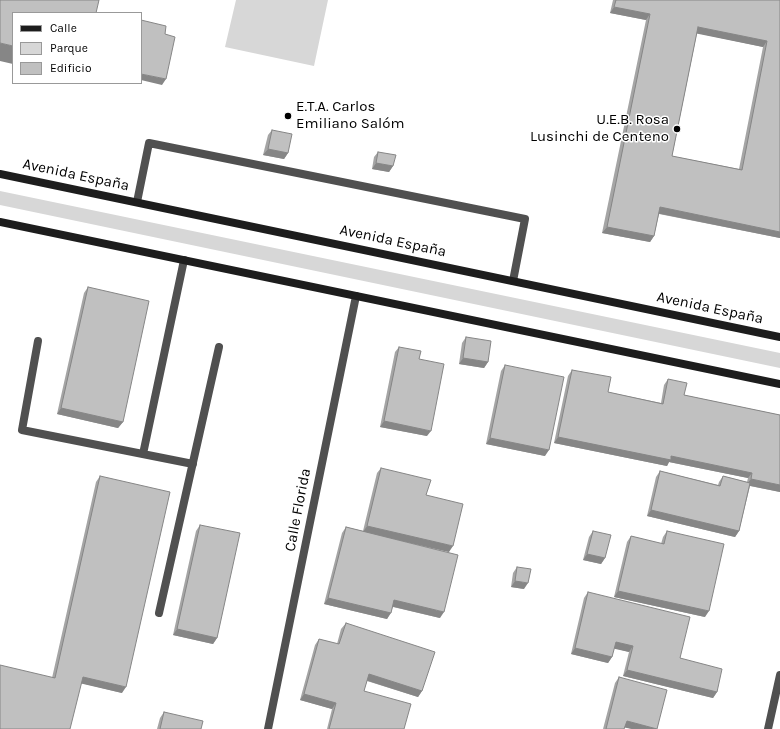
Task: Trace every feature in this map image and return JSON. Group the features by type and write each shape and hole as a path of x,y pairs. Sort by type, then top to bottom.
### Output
{"main road":[{"name":"Avenida España","path":"0,174 780,337"},
{"path":"0,222 780,384"}],"street":[{"path":"137,202 149,144 526,219 513,281"},
{"path":"143,454 184,260"},
{"name":"Calle Florida","path":"268,729 356,296"},
{"path":"38,341 22,430 192,464"},
{"path":"159,613 219,347"},
{"path":"768,729 780,675"}],"green space":[{"path":"236,0 328,0 314,66 225,47"},
{"path":"0,191 780,353 780,368 0,205"}],"building":[{"path":"0,0 99,0 96,12 12,12 12,46 0,43"},
{"path":"616,0 780,0 780,232 660,207 654,236 607,227 650,14 614,7","holes":["698,27 767,41 742,170 672,156"]},
{"path":"142,20 166,26 165,34 175,37 166,79 142,74"},
{"path":"272,130 292,134 288,153 268,149"},
{"path":"378,152 396,155 393,166 376,163"},
{"path":"88,287 149,301 123,422 61,408"},
{"path":"466,337 491,341 488,362 463,358"},
{"path":"399,347 421,351 419,359 444,364 431,431 384,421"},
{"path":"505,365 564,377 549,450 490,438"},
{"path":"572,370 611,377 608,392 663,404 668,379 687,383 684,395 780,415 780,485 751,479 752,473 671,456 671,460 558,437"},
{"path":"381,468 431,480 426,495 463,504 453,546 367,526"},
{"path":"660,471 720,486 723,476 750,483 739,531 651,510"},
{"path":"100,476 170,492 126,687 83,677 70,729 0,729 0,665 55,678"},
{"path":"200,525 240,533 217,638 177,629"},
{"path":"346,527 458,555 444,612 394,600 391,613 328,598"},
{"path":"593,531 611,535 605,558 587,554"},
{"path":"667,531 724,544 709,611 618,591 631,536 664,544"},
{"path":"517,567 531,569 528,583 515,581"},
{"path":"588,592 690,617 680,658 722,669 717,692 627,670 633,646 616,642 612,657 575,648"},
{"path":"346,623 435,652 422,691 369,674 364,691 411,704 404,729 329,729 336,703 304,694 319,639 339,644"},
{"path":"619,677 667,690 657,729 627,721 624,729 606,729"},
{"path":"164,712 203,721 201,729 160,729"}],"place":[{"name":"E.T.A. Carlos Emiliano Salóm","path":"288,116"},
{"name":"U.E.B. Rosa Lusinchi de Centeno","path":"677,129"}]}
